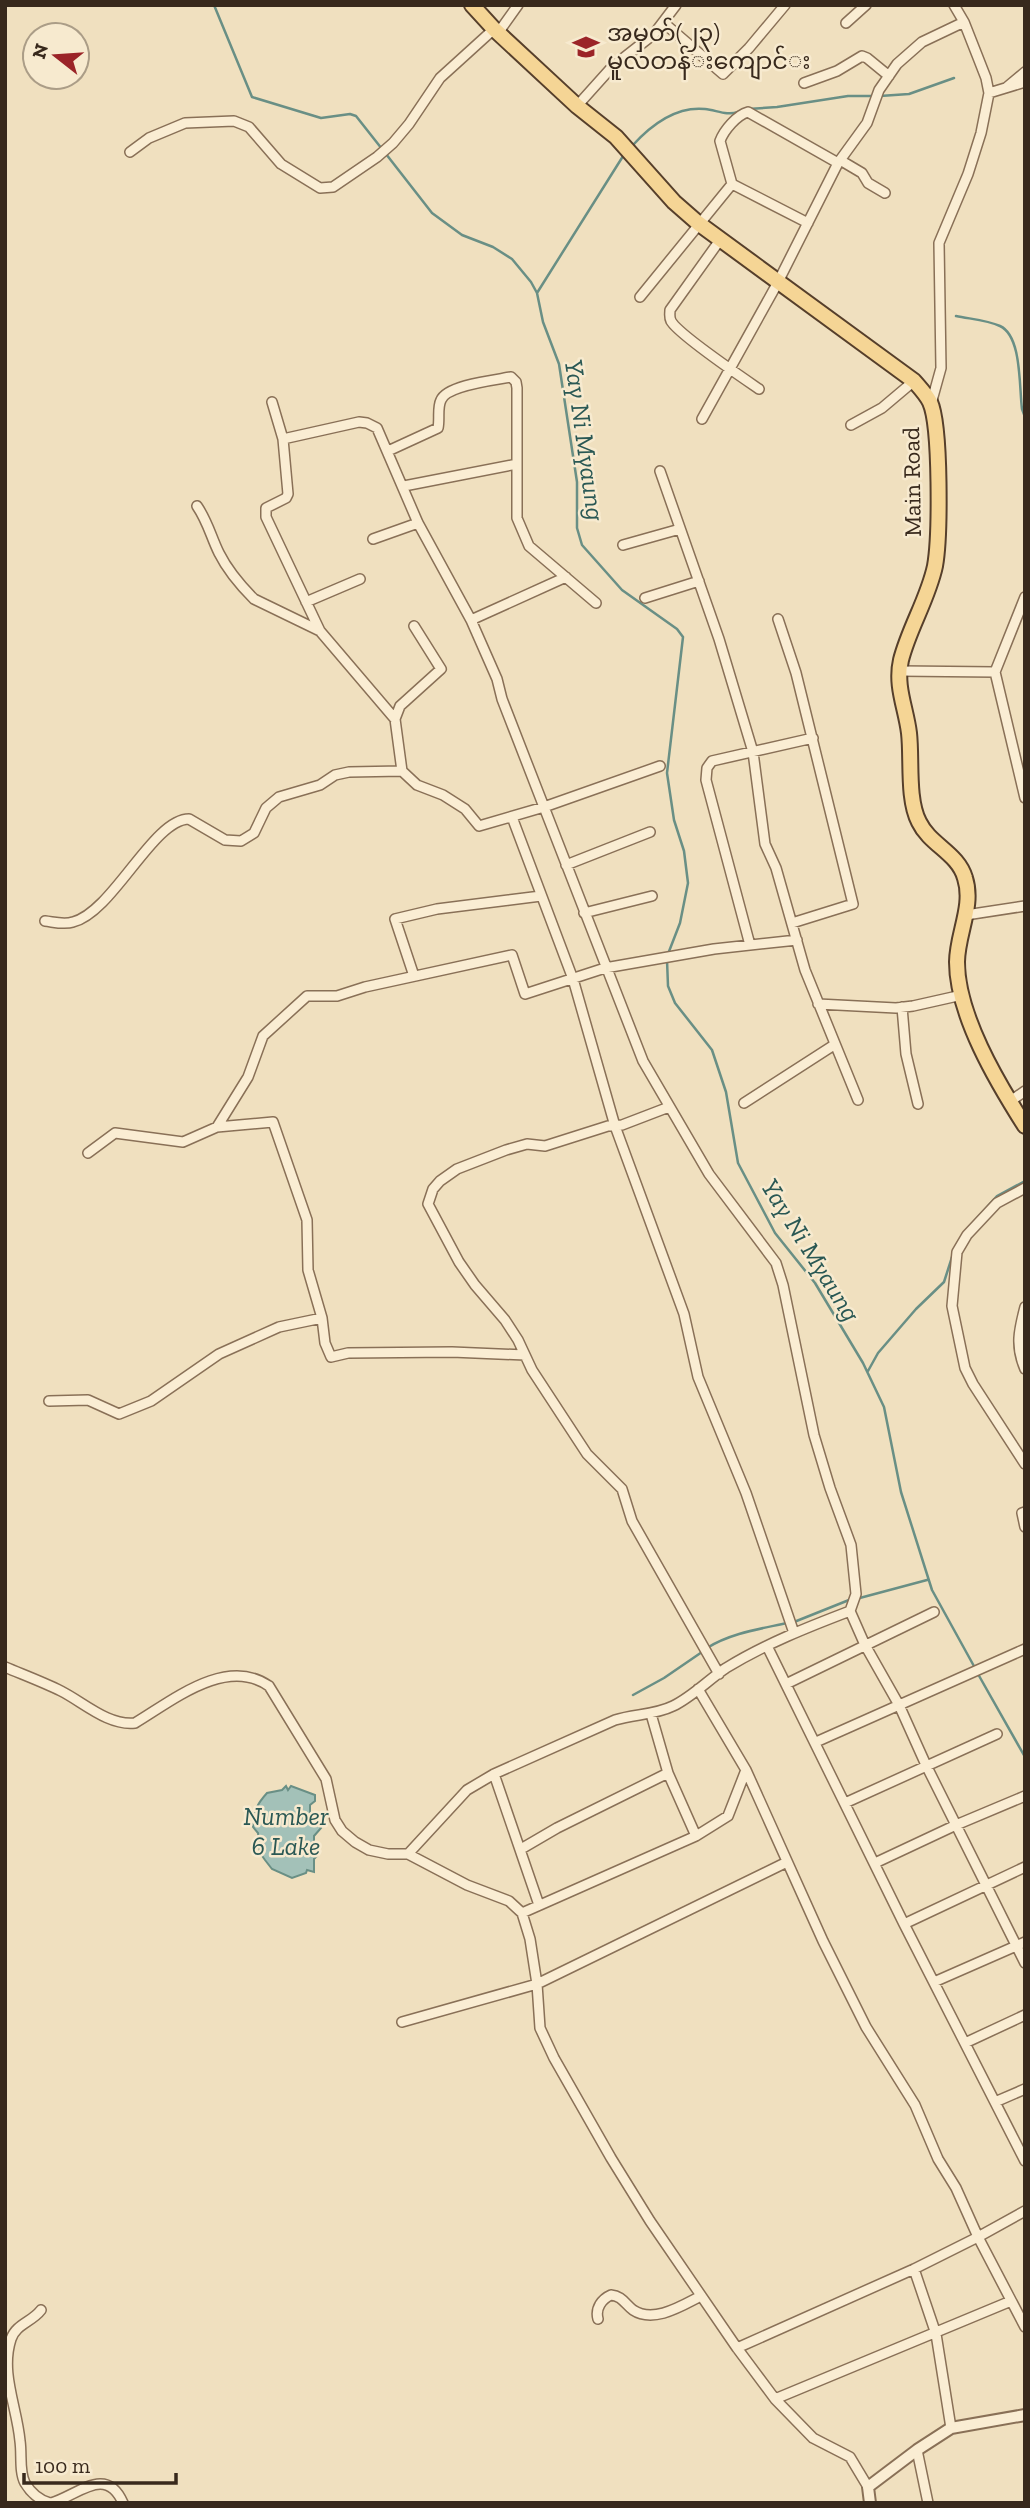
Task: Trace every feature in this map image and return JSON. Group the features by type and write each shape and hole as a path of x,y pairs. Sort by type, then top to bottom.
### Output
{"main road":[{"name":"Main Road","path":"472,5 496,31 577,106 634,154 674,202 698,223 777,284 914,381 931,404 937,441 938,540 935,565 901,660 900,671 901,698 909,732 915,810 919,824 961,868 967,881 966,915 957,961 962,995 974,1031 995,1078 1025,1126"}],"street":[{"path":"130,152 149,138 185,122 234,121 248,127 281,164 320,188 333,187 393,143 440,78 496,31 518,5"},
{"path":"577,106 612,66 654,34 676,5"},
{"path":"663,23 723,74 785,5"},
{"path":"846,23 866,5"},
{"path":"931,404 940,368 939,243 968,174 981,133 989,93 986,78 964,22 954,5"},
{"path":"702,419 777,284 839,162 867,123 879,90 888,76 897,64 922,42 964,22"},
{"path":"804,83 837,71 862,56 888,76"},
{"path":"1007,87 1025,72"},
{"path":"989,93 1025,82"},
{"path":"808,223 732,184 720,141 726,130 743,113 748,111 862,173 868,183 885,193"},
{"path":"640,297 732,184"},
{"path":"720,240 670,310 669,317 671,322 759,389"},
{"path":"388,451 438,428 440,404 445,394 454,389 511,377 517,388 517,518 529,546 596,603"},
{"path":"851,425 882,408 914,381"},
{"path":"272,402 283,439 288,494 286,498 266,508 265,512 320,631 395,719 402,771 417,785 443,795 466,809 480,826 544,807 660,766"},
{"path":"283,439 359,422 377,428 418,523 471,620 497,679 502,699 643,1061 709,1174 776,1264 783,1284 814,1435 851,1545 856,1594 850,1611 986,1885 1020,1944 1025,1963"},
{"path":"404,486 517,464"},
{"path":"660,471 719,639 753,752 765,844 776,868 818,1004 858,1100"},
{"path":"197,506 207,521 219,554 245,590 254,599 320,631"},
{"path":"373,539 418,523"},
{"path":"623,545 680,529"},
{"path":"471,620 566,578"},
{"path":"306,602 360,579"},
{"path":"645,598 699,581"},
{"path":"1025,597 995,672 1022,770 1025,798"},
{"path":"778,619 796,673 853,904 792,923"},
{"path":"395,719 404,701 441,669 414,626"},
{"path":"900,671 995,672"},
{"path":"750,945 706,780 707,768 712,761 813,738"},
{"path":"45,920 72,923 94,912 130,869 179,821 189,819 225,840 241,841 254,833 265,808 279,797 320,785 335,775 349,772 402,771"},
{"path":"512,817 573,979 615,1126 684,1314 698,1377 746,1493 794,1633"},
{"path":"566,865 650,832"},
{"path":"414,976 395,919 437,909 541,895"},
{"path":"584,913 652,896"},
{"path":"966,915 1025,906"},
{"path":"217,1127 248,1077 263,1036 307,996 337,996 512,955 525,994 605,968 670,955 797,940"},
{"path":"818,1004 902,1007 962,995"},
{"path":"902,1007 906,1054 918,1104"},
{"path":"744,1103 834,1045"},
{"path":"1009,1102 1025,1091"},
{"path":"668,1107 545,1146 527,1144 506,1150 457,1170 440,1181 429,1197 428,1204 459,1262 505,1320 532,1370 587,1454 622,1489 632,1521 719,1674"},
{"path":"88,1153 115,1133 183,1142 217,1127 273,1122 307,1220 308,1269 322,1318 325,1343 331,1357 348,1353 439,1352 525,1355"},
{"path":"1025,1188 997,1203 967,1235 957,1252 952,1306 965,1368 1025,1464"},
{"path":"1025,1307 1017,1342 1025,1369"},
{"path":"49,1401 88,1401 120,1414 151,1402 219,1354 279,1327 322,1318"},
{"path":"1025,1512 1022,1513 1025,1527"},
{"path":"408,1854 455,1801 467,1790 494,1774 615,1720 634,1714 651,1714 674,1706 719,1674 767,1646 850,1611"},
{"path":"786,1684 934,1612"},
{"path":"767,1646 1025,2161"},
{"path":"816,1742 1025,1649"},
{"path":"5,1667 60,1690 110,1718 127,1724 135,1723 194,1687 244,1675 258,1679 269,1686 326,1779 335,1820 342,1831 369,1850 408,1854 467,1885 509,1901 522,1913 530,1939 540,2028 611,2158 701,2296 775,2399 813,2438 850,2457 868,2487 870,2503"},
{"path":"698,1689 746,1770 866,2027 915,2105 938,2159 956,2188 978,2237 1025,2326"},
{"path":"651,1714 668,1773 696,1836"},
{"path":"845,1803 997,1734"},
{"path":"522,1913 696,1836 728,1816 746,1770"},
{"path":"521,1849 557,1828 668,1773"},
{"path":"494,1774 539,1905"},
{"path":"875,1863 1025,1796"},
{"path":"402,2022 537,1984 787,1862"},
{"path":"904,1924 1025,1867"},
{"path":"934,1982 1020,1944"},
{"path":"965,2043 1025,2015"},
{"path":"995,2102 1025,2089"},
{"path":"737,2348 914,2269 1025,2211"},
{"path":"914,2269 936,2334 951,2428"},
{"path":"598,2319 600,2303 611,2295 624,2300 635,2311 649,2316 701,2296"},
{"path":"775,2399 1011,2301"},
{"path":"41,2310 14,2332 10,2344 8,2376 20,2439 23,2477 30,2490 50,2503 80,2489 103,2484 112,2486 119,2492 124,2503"},
{"path":"868,2487 917,2449 951,2428 1025,2414"},
{"path":"917,2449 928,2503"}],"water":[{"name":"Number 6 Lake","path":"286,1786 288,1790 291,1786 315,1795 315,1801 310,1805 310,1817 321,1828 314,1836 314,1853 317,1856 314,1859 314,1872 307,1870 306,1873 292,1878 272,1869 265,1860 260,1853 258,1833 253,1827 258,1805 267,1793 282,1790"}],"waterway":[{"name":"Yay Ni Myaung","path":"214,5 252,97 321,118 350,114 356,116 382,149"},
{"path":"880,96 909,94 954,78"},
{"path":"748,109 848,96 873,96"},
{"path":"632,146 647,131 674,114 694,109 738,112"},
{"path":"537,293 625,153"},
{"name":"Yay Ni Myaung","path":"386,154 432,213 462,235 493,247 512,259 531,282 537,293 543,322 559,364 577,482 577,528 582,545 622,590 677,629 683,637 667,773 688,883 680,923 668,954"},
{"path":"956,316 990,322 1007,332 1016,351 1025,417"},
{"name":"Yay Ni Myaung","path":"667,960 668,986 675,1003 712,1050 726,1092 738,1163 775,1233 815,1283 863,1363 884,1407 901,1492 932,1590 975,1668"},
{"path":"969,1227 997,1196 1025,1181"},
{"path":"868,1371 878,1353 916,1309 944,1282 953,1254"},
{"path":"856,1599 927,1580"},
{"path":"794,1622 849,1600"},
{"path":"707,1648 736,1635 787,1623"},
{"path":"633,1695 702,1652"},
{"name":"Yay Ni Myaung","path":"978,1674 1025,1757"}],"place":[{"name":"အမှတ်(၂၃) မူလတန်‌း‌ကျောင်‌း","path":"586,47"}]}
